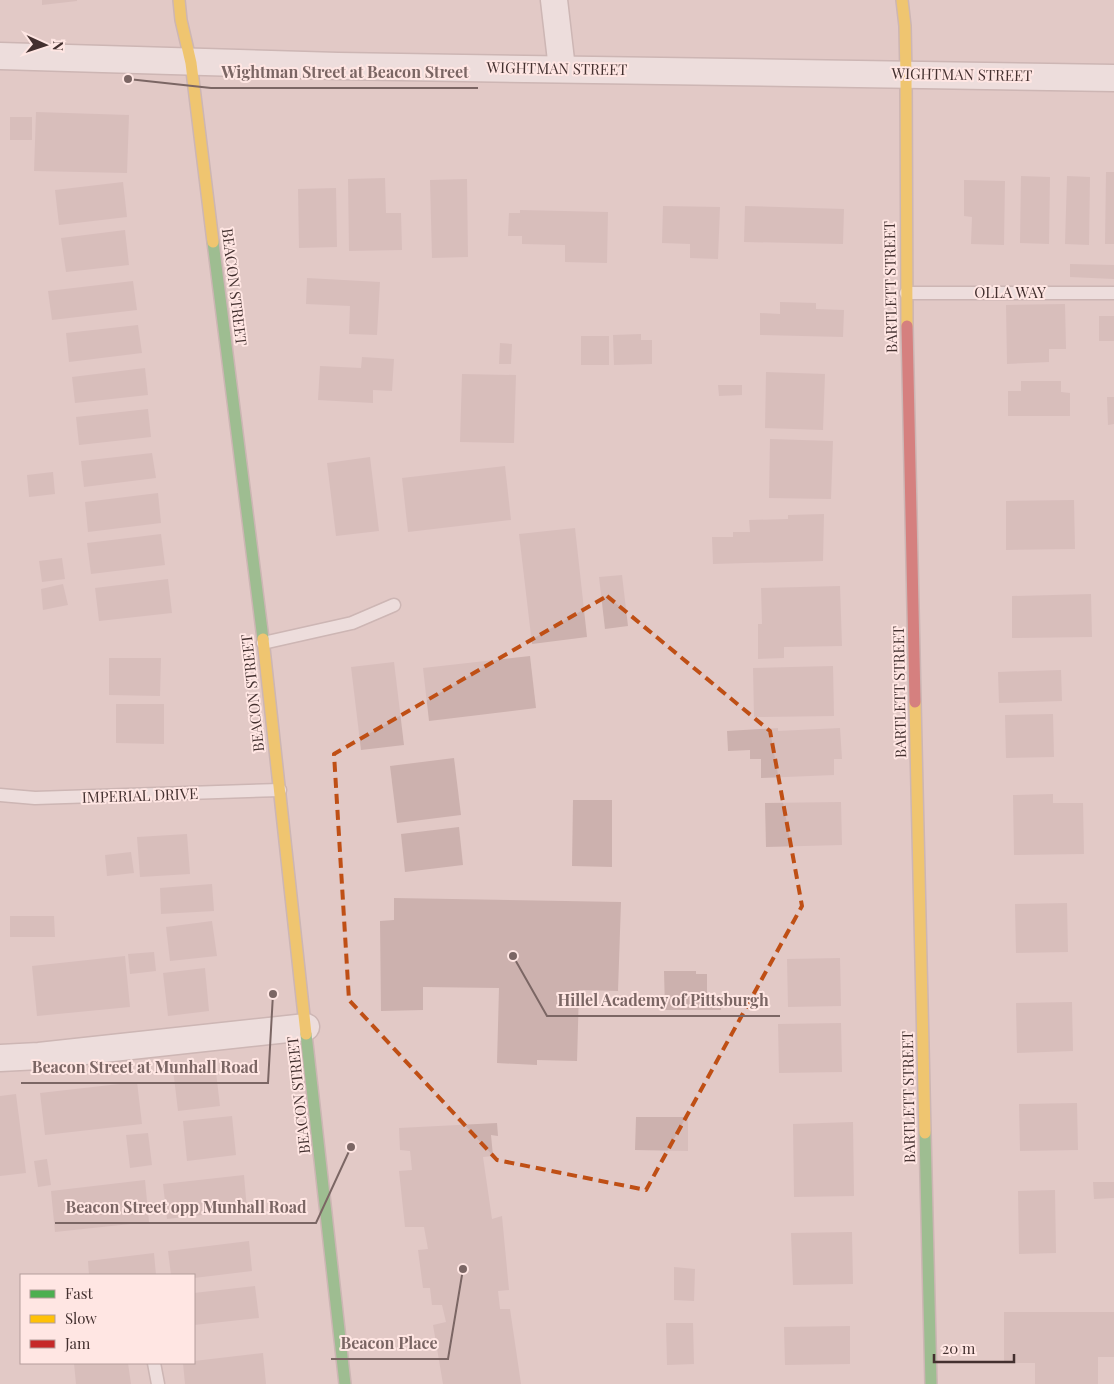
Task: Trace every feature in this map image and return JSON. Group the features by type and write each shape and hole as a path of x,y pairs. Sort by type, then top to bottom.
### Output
{"main road":[{"name":"BEACON STREET","path":"179,0 181,20 191,63 263,643 345,1384"},
{"name":"BARTLETT STREET","path":"902,0 905,26 906,293 931,1384"}],"street":[{"path":"554,0 562,69"},
{"name":"WIGHTMAN STREET","path":"0,56 191,63 1114,78"},
{"path":"0,1058 39,1056 306,1027"}],"lane":[{"name":"OLLA WAY","path":"906,293 1114,293"},
{"path":"263,643 352,623 394,605"},
{"name":"IMPERIAL DRIVE","path":"0,796 36,798 280,790"},
{"path":"154,1364 158,1384"}],"highlighted area":[{"path":"607,596 770,731 802,906 646,1190 497,1160 349,1000 334,754"}],"building":[{"path":"42,0 77,0 77,1 42,5"},
{"path":"36,112 129,115 127,173 34,171"},
{"path":"10,117 32,117 32,140 10,140"},
{"path":"1106,172 1114,172 1114,244 1105,244"},
{"path":"1021,176 1050,177 1049,244 1020,243"},
{"path":"1067,176 1090,177 1089,245 1065,244"},
{"path":"385,178 386,213 401,213 402,250 349,251 348,179"},
{"path":"467,179 468,257 432,258 430,180"},
{"path":"964,180 1005,181 1004,245 971,244 972,217 964,216"},
{"path":"123,182 127,217 59,225 55,190"},
{"path":"336,188 337,247 299,248 298,189"},
{"path":"663,206 720,207 718,259 690,258 690,244 662,243"},
{"path":"745,206 844,209 843,244 744,242"},
{"path":"520,210 608,212 607,263 565,262 565,245 522,244 522,236 508,236 509,213 520,213"},
{"path":"125,230 129,265 66,272 61,238"},
{"path":"1070,264 1114,265 1114,279 1070,277"},
{"path":"307,278 380,282 377,335 349,334 350,306 306,304"},
{"path":"133,281 137,310 52,320 48,291"},
{"path":"780,302 816,303 816,309 844,310 843,337 760,335 760,313 780,314"},
{"path":"1065,304 1066,349 1049,349 1049,362 1007,364 1006,305"},
{"path":"1099,316 1114,316 1114,341 1099,341"},
{"path":"138,325 142,353 69,362 66,333"},
{"path":"641,334 641,340 652,340 652,364 614,365 613,335"},
{"path":"581,336 609,336 609,365 581,365"},
{"path":"500,343 512,344 511,364 499,364"},
{"path":"362,357 394,359 392,391 373,390 373,403 318,400 320,366 361,368"},
{"path":"145,368 148,395 75,403 72,377"},
{"path":"766,372 825,374 823,430 765,428"},
{"path":"462,374 516,375 514,443 460,442"},
{"path":"1021,381 1061,381 1061,392 1070,393 1070,416 1008,416 1008,391 1021,391"},
{"path":"718,385 742,385 742,395 719,396"},
{"path":"1107,397 1114,397 1114,424 1108,425"},
{"path":"148,409 151,437 79,445 76,417"},
{"path":"770,439 833,441 831,499 769,498"},
{"path":"152,453 156,478 84,487 81,461"},
{"path":"370,457 379,531 336,536 327,463"},
{"path":"505,466 511,520 408,532 402,478"},
{"path":"53,472 55,494 29,497 27,475"},
{"path":"158,493 161,523 88,532 85,502"},
{"path":"1074,500 1075,549 1006,550 1006,501"},
{"path":"824,514 823,561 713,564 712,537 733,537 733,532 750,532 749,520 788,519 788,515"},
{"path":"575,528 587,637 532,644 519,534"},
{"path":"161,534 165,565 91,574 87,543"},
{"path":"62,558 65,579 42,582 39,561"},
{"path":"622,575 628,626 605,629 599,577"},
{"path":"168,579 172,613 99,621 95,588"},
{"path":"63,584 68,605 43,610 41,589"},
{"path":"840,586 842,646 784,647 784,658 758,659 758,624 762,624 761,588"},
{"path":"1091,594 1092,637 1012,638 1012,596"},
{"path":"530,656 536,708 429,721 423,668"},
{"path":"109,658 161,658 160,696 109,695"},
{"path":"394,662 404,745 361,750 351,667"},
{"path":"833,666 834,716 754,717 753,668"},
{"path":"1061,670 1062,701 999,703 998,672"},
{"path":"116,704 164,704 164,744 116,743"},
{"path":"1053,714 1054,757 1006,758 1005,715"},
{"path":"778,728 778,731 840,728 842,759 834,759 834,775 761,778 761,759 750,759 750,750 728,751 727,731"},
{"path":"454,758 461,815 397,823 390,766"},
{"path":"1053,794 1053,803 1083,803 1084,854 1014,855 1013,795"},
{"path":"573,800 612,800 612,867 572,866"},
{"path":"841,802 842,845 766,847 765,803"},
{"path":"459,827 463,865 405,872 401,834"},
{"path":"187,834 190,874 140,877 137,837"},
{"path":"131,852 134,873 107,876 105,855"},
{"path":"212,884 214,911 161,914 160,888"},
{"path":"394,898 621,902 618,991 579,990 577,1061 537,1060 537,1065 497,1063 499,988 423,987 423,1010 381,1011 380,921 394,920"},
{"path":"1067,903 1068,952 1016,953 1015,904"},
{"path":"10,916 54,916 55,937 10,937"},
{"path":"212,921 217,956 170,961 166,927"},
{"path":"154,952 156,971 130,974 128,954"},
{"path":"125,956 130,1007 37,1016 32,966"},
{"path":"840,958 841,1006 788,1007 787,959"},
{"path":"205,968 209,1011 168,1016 163,973"},
{"path":"664,971 696,971 696,974 707,974 707,1001 721,1001 721,1010 665,1010"},
{"path":"1072,1002 1073,1051 1017,1053 1016,1003"},
{"path":"841,1023 842,1072 779,1073 778,1024"},
{"path":"215,1064 220,1106 178,1111 173,1069"},
{"path":"137,1082 142,1124 45,1135 40,1093"},
{"path":"16,1094 26,1173 0,1176 0,1096"},
{"path":"1077,1103 1078,1150 1020,1151 1019,1104"},
{"path":"232,1116 236,1155 187,1161 183,1121"},
{"path":"636,1117 688,1117 688,1151 635,1150"},
{"path":"853,1122 854,1196 794,1197 793,1124"},
{"path":"497,1123 498,1136 491,1135 493,1156 483,1157 492,1219 502,1216 509,1290 498,1291 500,1309 510,1309 521,1384 443,1384 433,1325 446,1322 442,1305 432,1305 430,1288 423,1288 418,1250 428,1249 424,1227 405,1227 399,1171 412,1170 410,1151 400,1150 399,1128"},
{"path":"148,1133 152,1165 130,1168 126,1135"},
{"path":"47,1159 51,1185 38,1187 34,1161"},
{"path":"244,1175 247,1210 167,1219 163,1184"},
{"path":"145,1180 149,1222 55,1232 51,1191"},
{"path":"1093,1182 1114,1182 1114,1198 1094,1199"},
{"path":"1055,1190 1056,1253 1019,1254 1018,1191"},
{"path":"852,1232 853,1284 793,1285 791,1233"},
{"path":"249,1241 252,1271 195,1278 195,1274 171,1274 168,1251"},
{"path":"154,1253 156,1274 89,1274 88,1261"},
{"path":"674,1267 695,1269 694,1301 674,1300"},
{"path":"255,1286 259,1318 195,1325 195,1293"},
{"path":"1004,1312 1114,1312 1114,1357 1098,1357 1098,1384 1035,1384 1035,1363 1004,1363"},
{"path":"666,1323 693,1323 694,1364 667,1365"},
{"path":"850,1326 850,1364 785,1365 784,1327"},
{"path":"263,1353 266,1384 185,1384 183,1364 195,1364 195,1361"},
{"path":"74,1364 128,1364 131,1384 76,1384"}],"traffic: fast":[{"path":"213,242 263,639"},
{"path":"306,1034 345,1384"},
{"path":"925,1133 931,1384"}],"traffic: slow":[{"path":"179,0 181,20 191,63 213,242"},
{"path":"902,0 905,26 906,75 907,326"},
{"path":"263,639 306,1034"},
{"path":"915,702 925,1133"}],"traffic: jam":[{"path":"907,326 915,702"}],"place":[{"name":"Wightman Street at Beacon Street","path":"128,79"},
{"name":"Hillel Academy of Pittsburgh","path":"513,956"},
{"name":"Beacon Street at Munhall Road","path":"273,994"},
{"name":"Beacon Street opp Munhall Road","path":"351,1147"},
{"name":"Beacon Place","path":"463,1269"}]}
